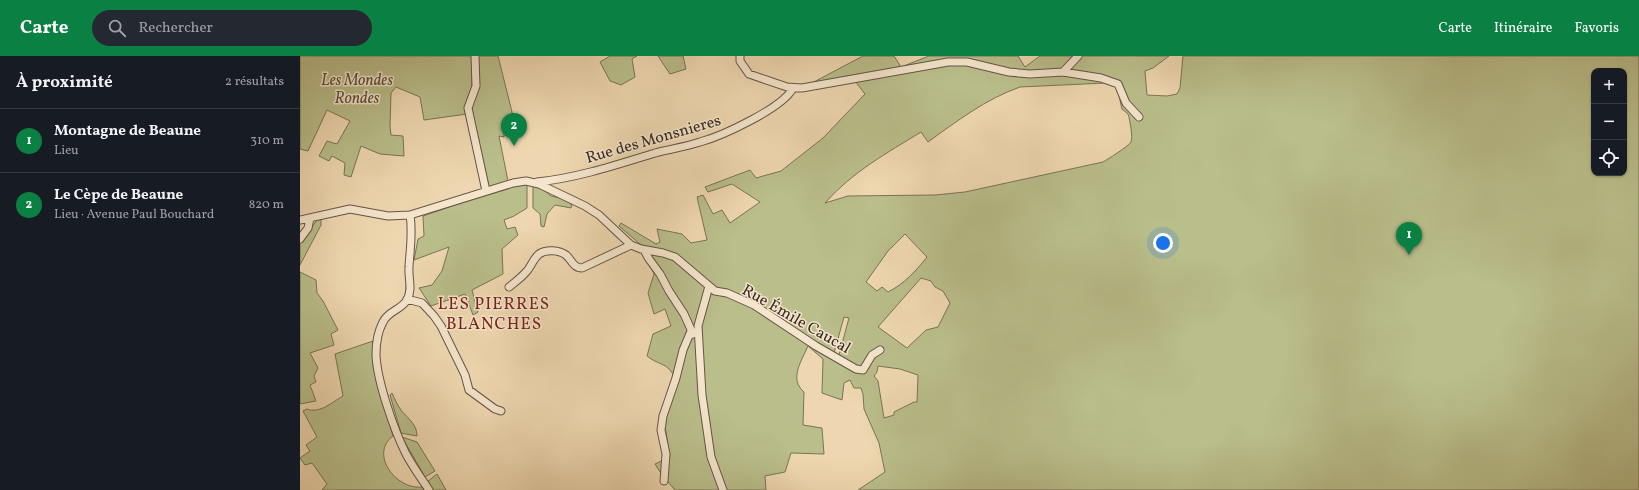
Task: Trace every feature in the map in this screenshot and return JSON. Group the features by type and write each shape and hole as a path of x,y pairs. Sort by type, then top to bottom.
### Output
{"street":[{"path":"475,56 476,86 468,108 486,191"},
{"path":"740,56 740,61 749,74 793,88 802,88 948,62 967,62 1009,72 1030,74 1063,72 1101,78 1118,84 1126,103 1139,117"},
{"path":"1063,72 1078,56"},
{"name":"Rue des Monsnieres","path":"300,220 350,209 388,216 410,215 512,183 552,180 609,167 701,142 738,127 773,106 787,96 793,88"},
{"path":"533,182 589,209 598,215 631,245 644,250 684,314 699,345"},
{"path":"410,215 412,243 409,267 410,288 407,299 401,307 390,314 383,321 377,346 377,362 397,435 414,468 429,490"},
{"path":"300,239 308,228 310,218"},
{"path":"509,287 526,272 539,254 543,252 551,251 562,253 569,258 576,267 582,268 631,245"},
{"name":"Rue Émile Caucal","path":"644,250 667,254 680,260 715,290 758,308 825,352 856,369 863,370 872,355 880,350"},
{"path":"709,286 698,326 702,395 711,457 723,490"},
{"path":"407,299 422,303 441,326 465,375 469,390 495,409 501,411"},
{"path":"664,481 666,454 661,430 663,416 676,378 683,350 691,331"}],"green space":[{"name":"Les Mondes Rondes","path":"300,56 472,56 472,83 466,103 467,114 424,120 420,97 396,87 391,93 391,135 403,136 404,156 380,154 361,146 351,177 344,175 345,163 332,156 329,161 319,156 327,141 337,144 350,121 327,110 308,151 300,149"},
{"path":"477,56 498,56 514,120 504,121 504,137 499,136 508,181 489,187 471,105"},
{"path":"610,56 637,56 632,59 635,77 621,85 610,81 600,62"},
{"path":"658,56 683,56 686,69 670,74"},
{"path":"863,56 894,56 901,67 929,56 1018,56 1025,67 1040,56 1169,56 1153,68 1145,71 1147,95 1167,96 1177,94 1180,88 1183,56 1639,56 1639,490 858,490 885,472 879,443 864,409 861,388 854,388 850,380 844,383 842,400 822,393 823,359 808,346 800,364 797,376 797,382 804,392 803,425 822,428 824,454 791,453 785,472 765,476 766,490 675,490 655,464 670,457 665,426 667,413 677,382 674,375 667,367 647,356 653,334 671,326 665,309 654,314 648,293 654,274 641,245 619,226 621,223 656,244 660,242 657,229 682,234 691,243 707,240 697,197 703,195 713,214 722,210 730,223 760,202 732,184 708,192 705,187 750,170 756,178 781,171 823,138 865,94 855,81 810,84","holes":["1105,83 1117,87 1122,109 1128,114 1129,117 1132,140 1123,149 1103,162 965,192 935,195 848,196 825,203 858,172 921,132 928,142 972,111 995,98 1020,87","905,234 927,257 919,267 899,285 888,292 882,287 877,291 866,282 888,251","921,278 931,281 935,287 943,291 950,303 938,327 926,330 907,348 878,327","844,317 849,318 839,355 834,353","878,366 900,369 918,375 917,402 894,412 894,415 884,418 878,381 874,376 877,372"]},
{"path":"527,184 527,208 504,220 507,229 515,227 518,235 502,249 503,274 472,290 478,312 473,315 465,294 431,306 419,288 432,285 442,271 449,247 414,260 418,239 424,236 423,216 513,185"},
{"path":"533,185 551,196 565,199 572,205 571,208 555,205 547,214 544,227 541,226 540,214 533,208"},
{"path":"321,218 321,225 300,265 300,244 317,220"},
{"path":"300,272 316,280 317,293 323,301 338,330 331,334 334,345 310,353 318,368 314,376 316,382 310,385 316,401 300,404"},
{"path":"373,341 374,370 393,436 386,443 384,452 385,461 395,477 403,483 422,487 424,490 322,490 327,484 312,463 305,465 300,458 310,451 306,445 317,437 303,411 307,409 321,409 343,396 335,354"},
{"path":"392,393 397,404 414,425 417,436 401,433 390,395"},
{"path":"402,437 417,442 435,471 425,477"},
{"path":"437,474 446,490 432,490 427,482"}],"place":[{"name":"Le Cèpe de Beaune","path":"514,146"},
{"name":"Montagne de Beaune","path":"1409,255"}],"district":[{"name":"LES PIERRES BLANCHES","path":"494,313"}]}
